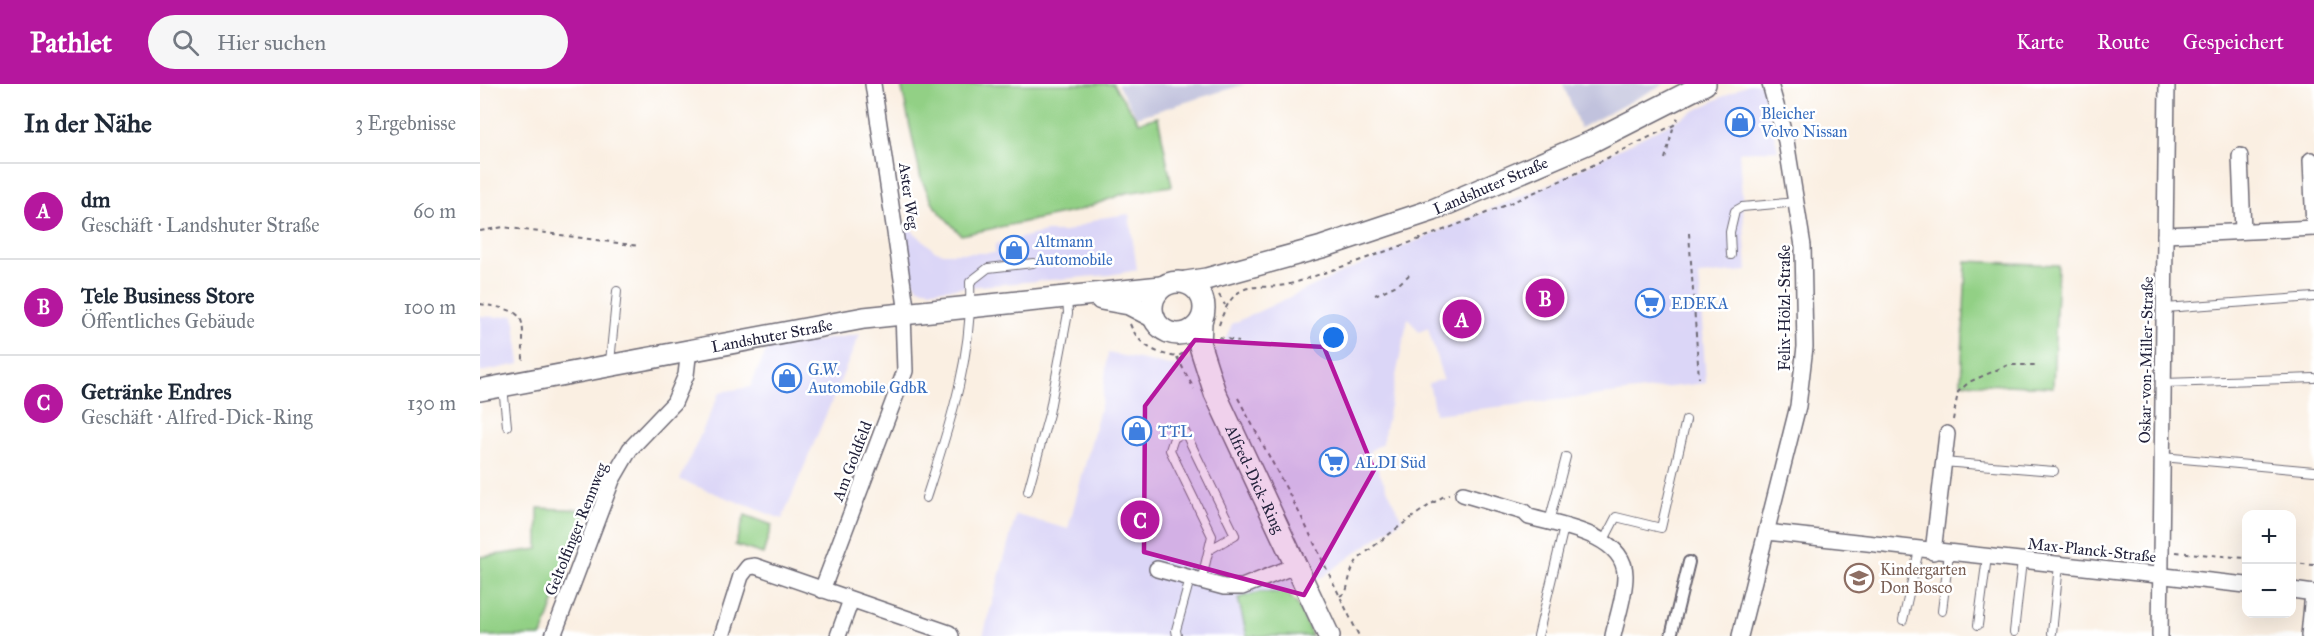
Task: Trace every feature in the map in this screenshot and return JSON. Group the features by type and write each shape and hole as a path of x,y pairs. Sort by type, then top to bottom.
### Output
{"main road":[{"name":"Landshuter Straße","path":"1186,282 1264,263 1392,225 1471,195 1591,142 1705,84"},
{"name":"Landshuter Straße","path":"1210,311 1216,292 1264,263"},
{"path":"1186,282 1200,292 1210,311 1190,331 1175,334 1162,328 1154,317 1153,301 1161,287 1169,283 1186,282"},
{"name":"Landshuter Straße","path":"1067,299 1131,288 1161,287"},
{"name":"Landshuter Straße","path":"480,390 820,324 905,313 1067,299 1115,299 1154,317"},
{"path":"1194,349 1210,311"},
{"name":"Alfred-Dick-Ring","path":"1175,334 1194,349 1329,636"}],"street":[{"name":"Aster Weg","path":"873,84 905,313"},
{"name":"Felix-Hölzl-Straße","path":"1740,636 1803,381 1805,299 1803,246 1785,141 1770,84"},
{"name":"Oskar-von-Miller-Straße","path":"2160,636 2167,84"},
{"path":"2240,156 2243,231"},
{"path":"2165,235 2314,228 2311,160"},
{"name":"Am Goldfeld","path":"822,590 905,371 905,313"},
{"name":"Geltolfinger Rennweg","path":"553,636 612,480 630,449 674,403 686,375 689,349"},
{"path":"1926,551 1947,434"},
{"path":"1463,494 1524,512 1529,518 1598,537 1615,551 1625,575 1613,636"},
{"name":"Max-Planck-Straße","path":"1767,532 2242,584"},
{"path":"1671,636 1689,562"},
{"path":"722,636 741,576 748,567 755,566 949,633 951,636"},
{"path":"1157,569 1224,588 1242,587 1297,566"},
{"path":"2296,591 2314,593 2308,636"},
{"path":"838,636 851,600"}],"lane":[{"path":"1731,255 1730,232 1735,211 1742,207 1797,202"},
{"path":"926,498 947,434 965,362 971,307 970,282 988,268 1033,263"},
{"path":"610,364 617,291"},
{"path":"2165,308 2314,297"},
{"path":"1028,490 1049,414 1068,313 1067,299"},
{"path":"2164,383 2314,378"},
{"path":"507,426 513,383"},
{"path":"1603,542 1616,517 1661,528 1686,420"},
{"path":"1169,636 1176,633 1209,550 1212,536 1170,450 1174,438 1185,432 1235,535 1209,550"},
{"path":"1548,523 1566,457"},
{"path":"2162,457 2314,471"},
{"path":"1943,462 2054,471"},
{"path":"1538,636 1564,527"},
{"path":"1903,620 1926,551"},
{"path":"1942,611 1949,553"},
{"path":"1978,625 1987,557"},
{"path":"2014,632 2022,561"},
{"path":"2052,633 2059,565"}],"path":[{"path":"1665,159 1674,125"},
{"path":"480,231 503,227 639,246"},
{"path":"1689,233 1699,378"},
{"path":"1375,295 1399,284 1409,275"},
{"path":"480,304 512,309 521,319 513,383"},
{"path":"1129,304 1127,317 1134,334 1149,349 1178,357 1211,341 1215,335 1210,311"},
{"path":"1220,337 1239,342"},
{"path":"1947,434 1958,392 1962,386 2008,365 2037,366"},
{"path":"1238,397 1359,636"},
{"path":"1340,596 1347,592 1352,571 1364,553 1442,496 1463,494"},
{"path":"2162,550 2242,558"},
{"path":"2296,563 2314,565"}],"highlighted area":[{"path":"1195,340 1324,347 1374,470 1304,595 1144,552 1145,406"}],"shaded area":[{"path":"1117,84 1245,84 1137,117"},
{"path":"1563,84 1664,84 1580,128"},
{"path":"1748,84 1760,84 1764,90 1778,150 1739,152 1747,271 1699,275 1706,383 1435,414 1429,383 1443,379 1428,328 1419,332 1408,318 1382,444 1369,451 1402,520 1322,577 1287,593 1260,592 1238,598 1247,636 983,636 1016,515 1068,529 1102,401 1108,353 1174,366 1223,345 1232,324 1341,273 1552,183"},
{"path":"1129,214 1137,270 1109,275 932,290 918,288 909,273 902,228 908,227 934,250 943,253 995,253 995,244 1045,232 1066,232 1100,218"},
{"path":"514,315 520,364 480,372 480,316"},
{"path":"860,334 782,519 680,480 720,392 750,387 767,349"}],"green space":[{"path":"901,84 1113,84 1139,122 1158,117 1172,186 1126,193 1077,211 961,235 935,207 921,179"},
{"path":"1966,261 2058,265 2053,387 1961,383"},
{"path":"538,508 587,510 542,636 480,636 480,557 538,549"},
{"path":"745,515 772,525 763,554 735,545"},
{"path":"1260,592 1287,593 1297,604 1312,636 1247,636 1238,598"}],"place":[{"name":"Bleicher Volvo Nissan","path":"1740,122"},
{"name":"Altmann Automobile","path":"1014,250"},
{"name":"Tele Business Store","path":"1545,298"},
{"name":"EDEKA","path":"1650,303"},
{"name":"dm","path":"1462,319"},
{"name":"G.W. Automobile GdbR","path":"787,378"},
{"name":"TTL","path":"1137,431"},
{"name":"ALDI Süd","path":"1334,462"},
{"name":"Getränke Endres","path":"1140,520"},
{"name":"Kindergarten Don Bosco","path":"1859,578"}]}
